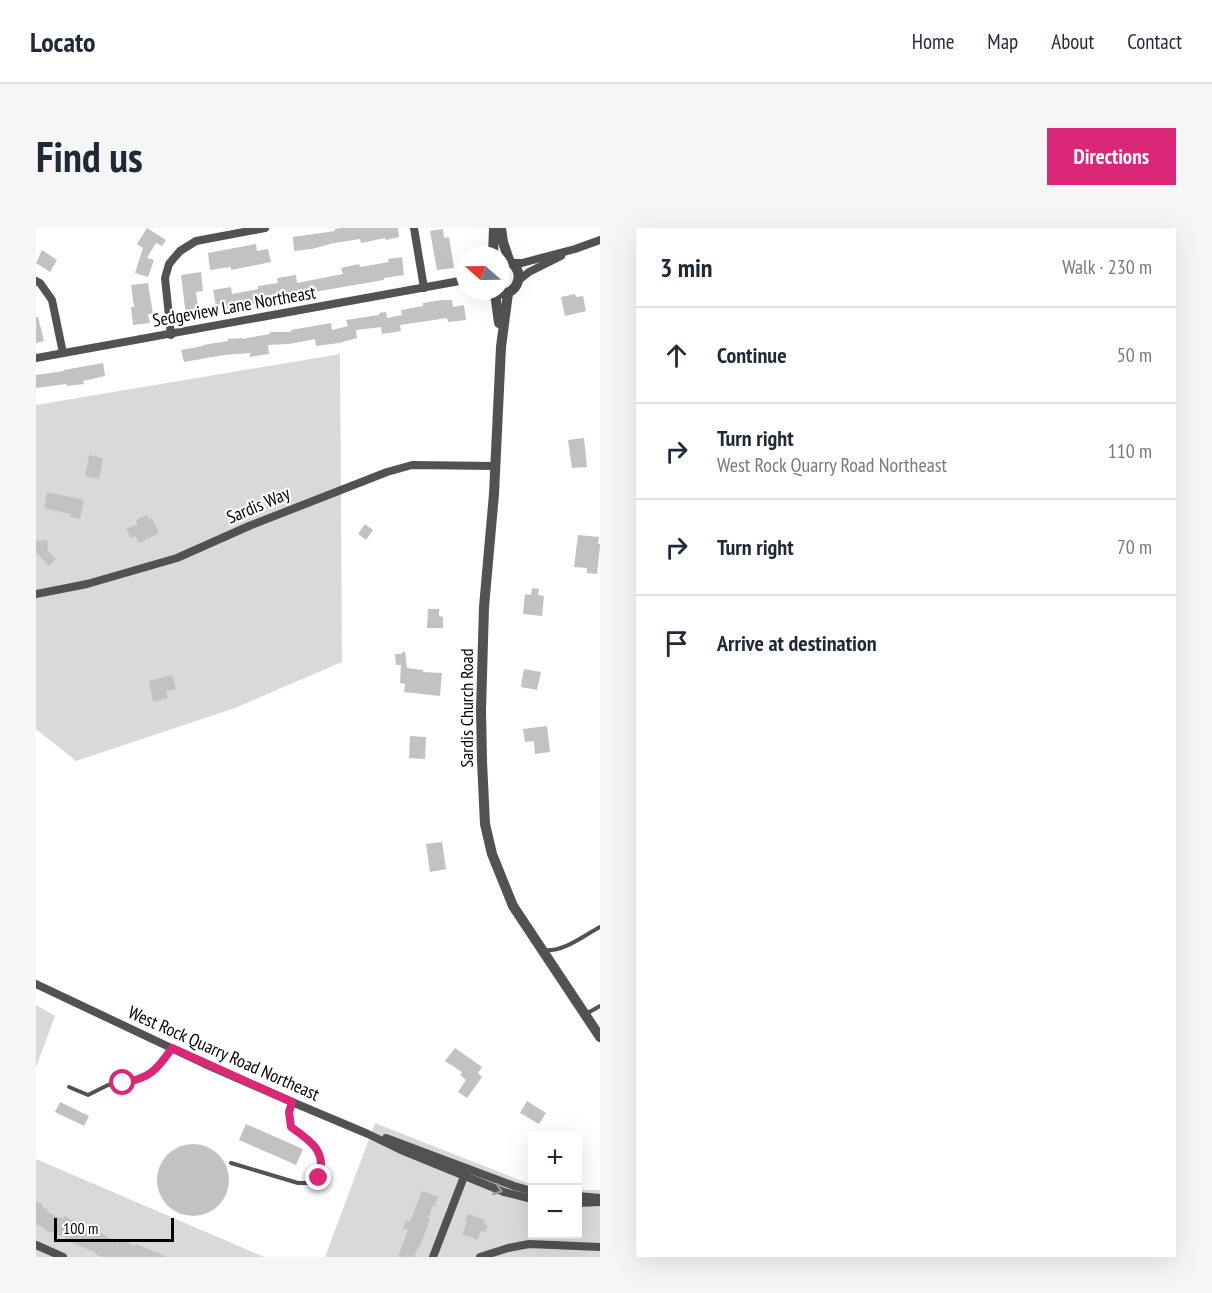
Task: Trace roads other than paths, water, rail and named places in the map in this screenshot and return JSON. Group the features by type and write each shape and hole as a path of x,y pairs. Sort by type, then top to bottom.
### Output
{"street":[{"path":"171,334 165,278 169,264 180,250 196,241 265,228"},
{"path":"414,228 423,288"},
{"path":"493,246 494,228"},
{"path":"501,228 504,246"},
{"path":"510,261 522,263 600,240"},
{"path":"510,292 529,272 575,249"},
{"path":"510,263 517,268 519,280"},
{"path":"36,281 52,300 63,353"},
{"name":"Sedgeview Lane Northeast","path":"36,358 456,282"},
{"name":"Sedgeview Lane Northeast","path":"438,286 456,285"},
{"name":"Sardis Church Road","path":"496,300 501,347"},
{"name":"Sardis Church Road","path":"507,300 501,347 484,607 481,710 485,824 492,854 513,906 600,1037"},
{"name":"Sardis Way","path":"36,594 87,584 177,558 260,521 387,472 412,465 495,466"},
{"name":"West Rock Quarry Road Northeast","path":"36,984 172,1048 401,1150 466,1173 528,1190"},
{"path":"443,1257 433,1255 466,1173"},
{"name":"West Rock Quarry Road Northeast","path":"466,1173 504,1192 528,1198"},
{"path":"582,1197 600,1200"},
{"path":"582,1202 600,1200"},
{"path":"480,1257 529,1244 600,1247"},
{"path":"36,1246 63,1257"}],"lane":[{"path":"542,950 551,951 562,948 600,927"},
{"path":"585,1015 600,1006"},
{"path":"69,1087 88,1095 108,1085 138,1080 162,1063 172,1048"},
{"path":"231,1163 298,1183 311,1183 319,1178 322,1167 321,1158 314,1146 291,1127 289,1112 292,1102"}]}
